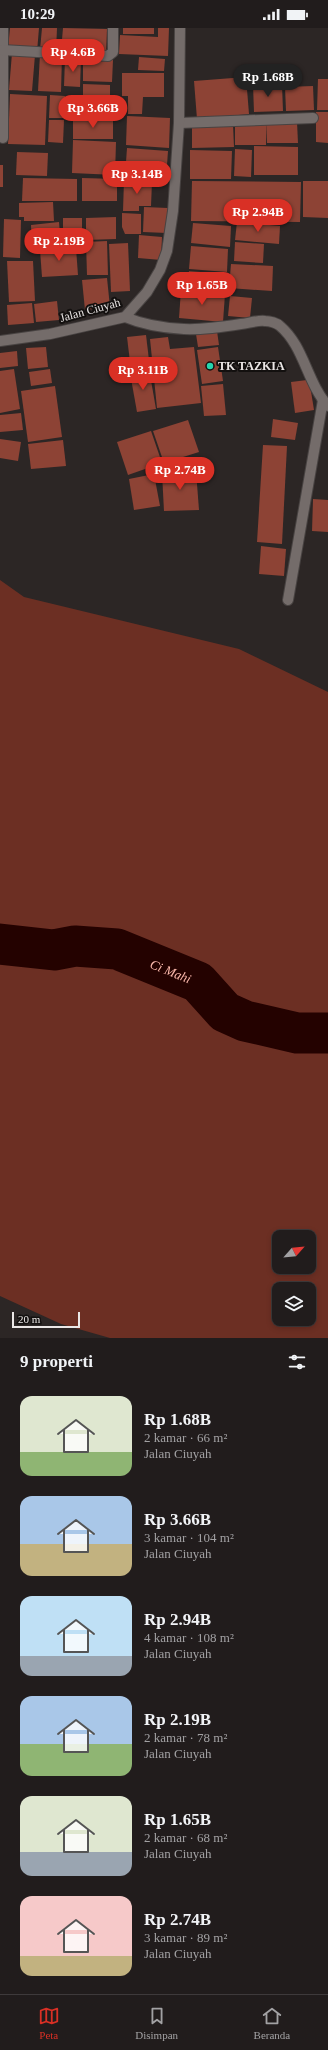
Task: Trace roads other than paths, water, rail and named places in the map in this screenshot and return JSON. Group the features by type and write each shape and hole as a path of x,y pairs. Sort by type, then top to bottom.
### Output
{"street":[{"path":"3,28 3,138"},
{"path":"2,50 108,56 113,52 113,28"},
{"name":"Jalan Ciuyah","path":"0,342 50,334 125,317 147,292 160,270 167,252 171,232 179,123 180,28"},
{"path":"179,123 313,118"},
{"path":"125,317 145,325 185,329 216,328 266,321 278,324 288,333 297,348 325,403 288,600"}],"waterway":[{"name":"Ci Mahi","path":"0,944 54,950 75,946 117,949 198,982 225,1012 245,1021 297,1033 328,1033"}],"place":[{"name":"TK TAZKIA","path":"210,366"}]}
